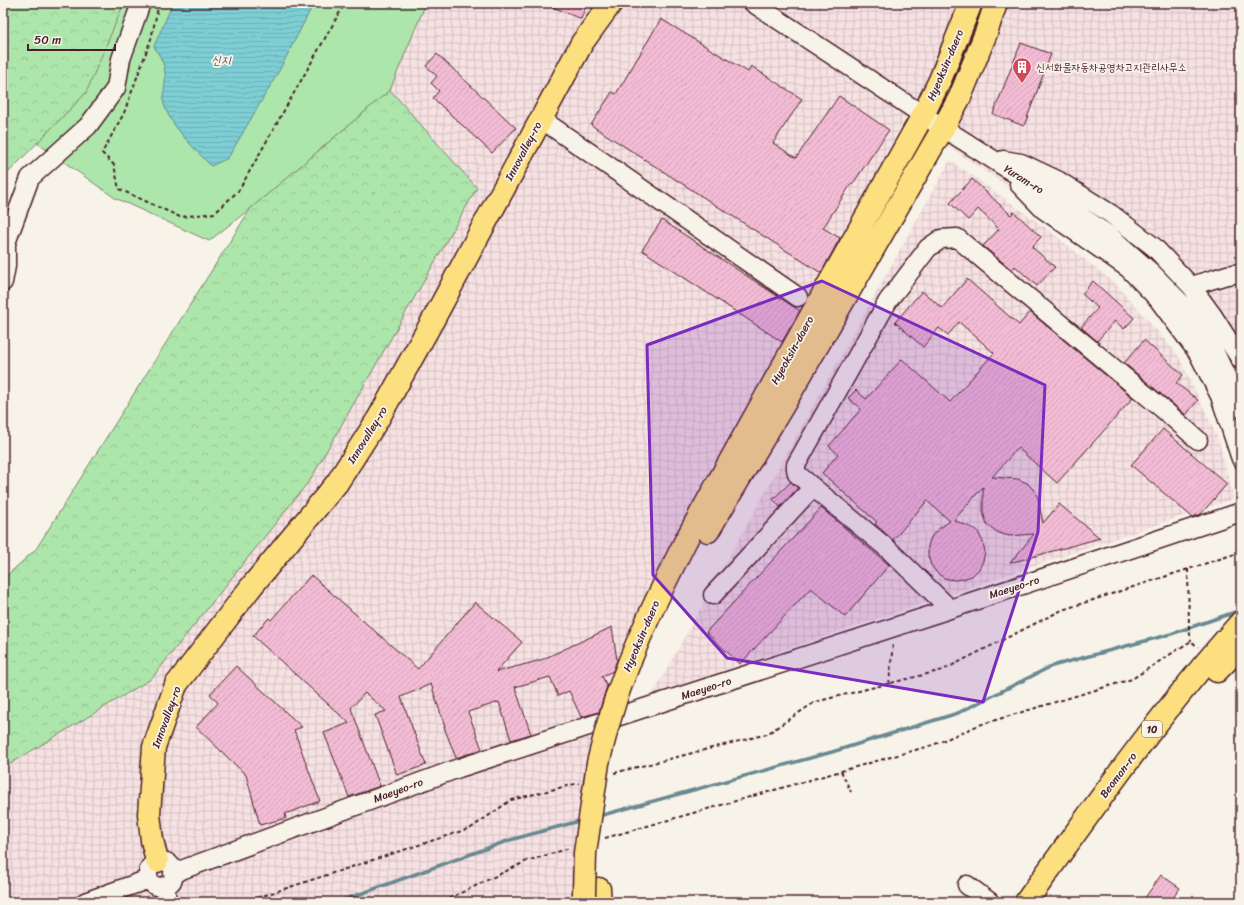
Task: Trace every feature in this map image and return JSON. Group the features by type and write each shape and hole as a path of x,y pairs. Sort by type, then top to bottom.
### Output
{"main road":[{"name":"Innovalley-ro","path":"162,880 152,840 149,814 154,748 176,685 252,587 337,483 378,419 582,43 611,3"},
{"name":"Hyeoksin-daero","path":"621,699 638,640 686,540 923,115 940,80 971,3"},
{"path":"594,898 586,853 598,763 607,728 642,659 676,584 785,402 960,97 986,33 996,3"},
{"name":"Beoman-ro","path":"1076,844 1157,722 1241,622"},
{"name":"Beoman-ro","path":"1031,900 1213,675 1241,646"}],"street":[{"path":"3,282 6,266 6,244 30,178 88,126 116,88 121,58 141,3"},
{"name":"Yuram-ro","path":"753,3 943,128 1064,204 1110,236 1152,273 1183,305 1211,344 1241,408"},
{"path":"541,119 798,297"},
{"path":"991,158 1021,163 1059,181 1111,214 1154,247 1191,286 1213,316 1241,360"},
{"path":"991,158 1043,209 1128,268 1158,299 1198,354 1220,396 1241,459"},
{"path":"950,608 888,549 797,474 796,469 796,465 888,301 928,248 941,239 957,238 1198,440"},
{"path":"1191,286 1227,274 1241,273"},
{"path":"713,595 813,486"},
{"name":"Maeyeo-ro","path":"85,902 162,880 459,768 1241,512"},
{"path":"967,885 990,902"}],"path":[{"path":"159,3 151,39 124,113 102,153 114,165 119,189 180,217 215,213 239,190 345,3"},
{"path":"608,775 767,734 815,702 943,670 1062,610 1241,552"},
{"path":"1188,569 1189,628 1191,640 1200,648"},
{"path":"889,684 895,626"},
{"path":"603,839 933,745 979,725 1132,680 1191,640"},
{"path":"841,771 851,792"},
{"path":"244,902 471,828 511,800 586,781"},
{"path":"442,902 527,861 572,848"}],"highlighted area":[{"path":"822,281 1045,385 1038,532 983,702 727,658 653,575 647,345"}],"shaded area":[{"path":"426,3 1241,3 1241,426 1158,299 1062,222 905,118 597,738 578,902 3,902 3,768 151,679 477,188 390,90"},
{"path":"950,160 1046,228 1117,285 1178,355 1218,438 1234,499 653,694"}],"green space":[{"path":"3,3 125,3 93,86 3,178"},
{"path":"124,3 426,3 390,90 251,208 209,241 115,198 37,143 86,93"},
{"path":"390,90 477,188 310,480 151,679 3,768 3,579 36,549 251,208"}],"water":[{"name":"신지","path":"173,3 314,3 279,71 228,158 211,166 182,135 165,108 163,99 165,83 164,68 154,46"}],"building":[{"path":"543,3 587,3 581,19"},
{"path":"661,19 748,72 751,66 802,99 773,143 796,158 839,96 889,130 852,185 851,184 823,228 840,238 821,273 591,125 612,92 616,94"},
{"name":"신서화물자동차공영차고지관리사무소","path":"1021,43 1051,54 1024,126 993,114"},
{"path":"437,54 516,128 492,153 433,98 439,91 431,83 437,76 426,66"},
{"path":"972,179 1011,215 1014,212 1041,237 1032,247 1055,267 1037,286 1015,266 1012,270 983,246 999,229 978,209 968,220 950,203"},
{"path":"662,220 800,311 782,342 642,250"},
{"path":"967,279 1019,325 1030,312 1133,398 1057,483 1018,448 992,477 1018,479 1027,483 1034,490 1038,498 1043,523 1059,504 1100,538 1010,563 1034,534 1009,536 999,533 987,525 983,512 983,487 954,520 977,530 983,542 985,552 983,561 979,569 972,576 954,580 944,578 936,572 931,565 928,556 928,546 931,537 937,530 950,521 927,501 893,540 875,524 877,522 822,473 838,454 829,446 861,409 848,398 856,390 866,399 902,359 950,402 994,353 959,322 948,335 939,328 923,347 895,322 922,291 942,308"},
{"path":"1093,281 1134,318 1124,329 1115,321 1097,341 1081,327 1098,308 1082,294"},
{"path":"1144,340 1183,375 1176,383 1198,400 1186,415 1124,363"},
{"path":"1163,429 1227,484 1201,514 1192,517 1131,465"},
{"path":"791,482 798,488 780,507 773,499"},
{"path":"821,508 889,565 845,617 811,588 740,664 706,632"},
{"path":"311,575 418,669 475,602 522,642 496,672 541,660 612,627 617,660 613,671 602,676 607,686 599,712 581,717 569,691 558,696 550,677 515,687 531,734 511,740 499,702 468,712 482,749 456,758 444,727 431,684 401,697 426,765 397,775 375,715 386,711 365,693 351,708 380,786 349,797 324,733 349,723 253,636 269,618 271,620"},
{"path":"236,666 302,727 294,730 320,801 285,814 286,818 260,825 246,775 196,727 218,703 210,694"},
{"path":"1161,875 1180,888 1170,902 1142,902"}],"waterway":[{"path":"599,816 832,752 958,713 1052,666 1171,634 1241,610"},
{"path":"338,902 510,840 583,820"}],"place":[{"name":"신서화물자동차공영차고지관리사무소","path":"1022,84"}]}
